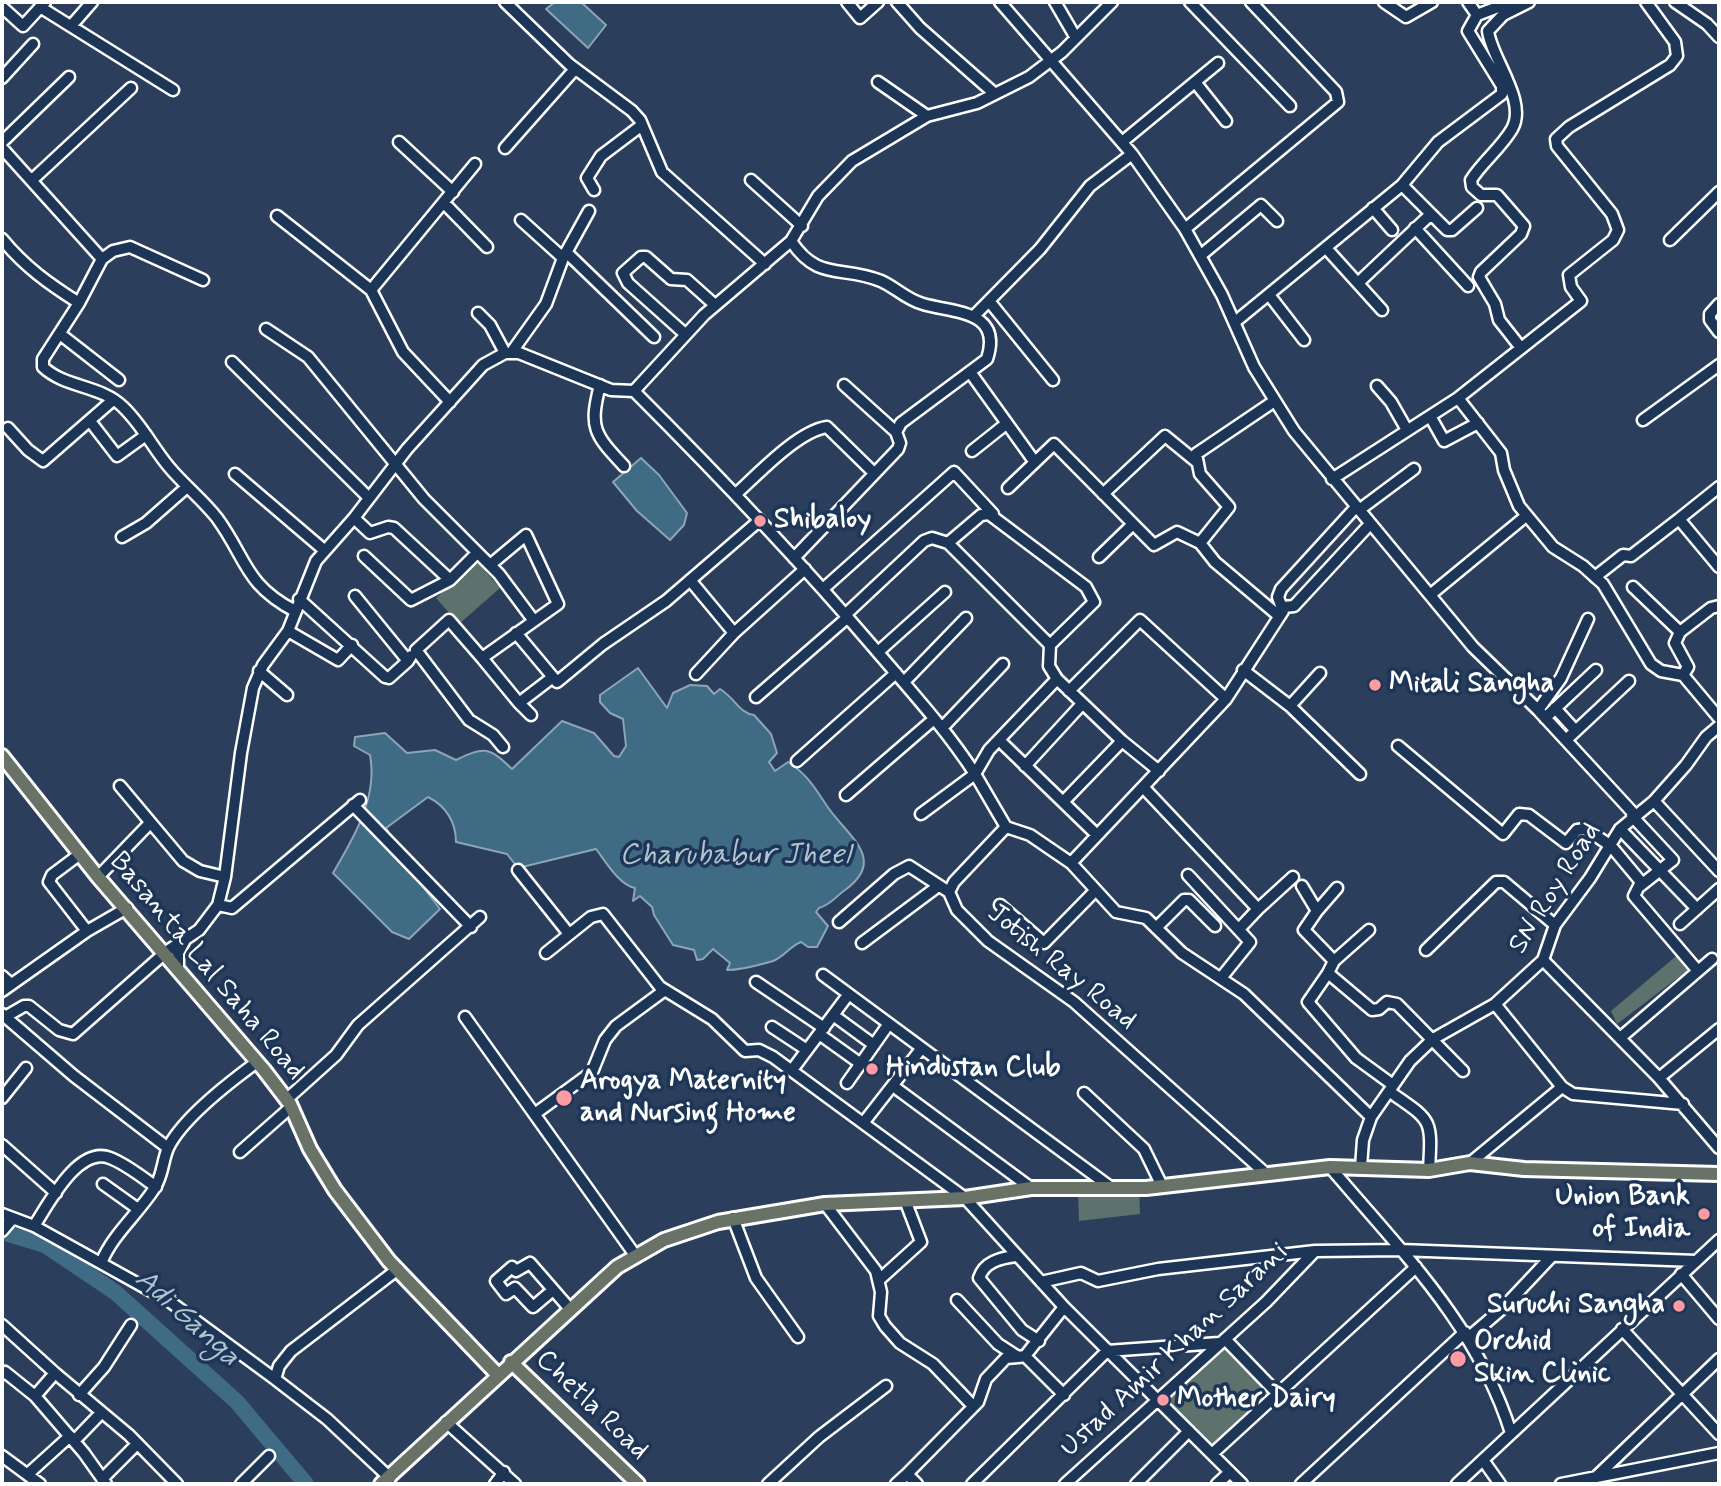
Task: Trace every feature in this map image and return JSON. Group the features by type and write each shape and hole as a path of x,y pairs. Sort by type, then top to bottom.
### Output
{"main road":[{"name":"Basanta Lal Saha Road","path":"2,756 98,877 166,952 289,1103 310,1149 335,1190 398,1269 498,1375"},
{"path":"385,1481 511,1362 635,1255 664,1240 733,1218 825,1204 965,1198 1031,1188 1113,1189 1162,1186 1264,1172 1330,1167 1429,1170 1470,1163 1562,1171 1719,1174"},
{"name":"Chetla Road","path":"511,1362 638,1484"}],"street":[{"path":"71,26 92,2"},
{"path":"505,2 575,69 632,111 642,125 662,172 765,264"},
{"path":"847,2 860,18 878,2"},
{"path":"897,2 920,28 995,94"},
{"path":"1000,2 1132,154 1185,229 1236,322 1254,367 1273,402 1332,480 1473,647 1566,740 1672,857 1671,864 1634,891 1634,896 1698,971"},
{"path":"1055,2 1076,38"},
{"path":"168,1148 74,1076 3,1015 29,1006 59,1030 73,1034 166,952 205,924 218,905 225,877 241,753 259,671 288,631 299,599 324,550 355,517 394,465 483,365 508,353 519,353 623,392 634,391 715,305 792,241 818,196 852,161 927,116 977,103 1052,60 1112,2"},
{"path":"1190,2 1290,106"},
{"path":"1185,229 1338,102 1336,92 1251,2"},
{"path":"1384,2 1406,18 1419,6 1432,2"},
{"path":"1468,2 1477,15"},
{"path":"1236,322 1402,185 1426,153 1502,94 1502,86 1468,31 1477,15 1511,2"},
{"path":"1521,348 1499,320 1495,304 1479,277 1480,272 1521,234 1524,226 1497,195 1481,195 1472,187 1471,180 1509,134 1516,117 1513,91 1488,31 1503,15 1529,2"},
{"path":"1332,480 1458,397 1581,301 1571,287 1569,275 1613,240 1618,230 1612,214 1558,146 1556,139 1569,127 1670,65 1676,56 1675,42 1646,2"},
{"path":"1675,2 1707,24 1719,37"},
{"path":"2,7 23,26 43,4 71,26 173,90"},
{"path":"2,78 33,44"},
{"path":"1122,142 1218,63"},
{"path":"505,148 575,69"},
{"path":"2,142 69,78"},
{"path":"878,82 927,116"},
{"path":"1195,82 1226,121"},
{"path":"32,180 131,89"},
{"path":"594,190 587,178 594,164 642,125"},
{"path":"399,142 453,192"},
{"path":"2,148 102,259"},
{"path":"974,317 1040,249 1090,186 1132,154"},
{"path":"372,290 475,164"},
{"path":"751,180 802,226"},
{"path":"1402,185 1443,227 1452,230 1477,208"},
{"path":"1670,240 1719,192"},
{"path":"444,203 487,247"},
{"path":"1200,256 1261,205 1277,221"},
{"path":"1373,208 1392,230"},
{"path":"508,353 546,304 565,255 589,211"},
{"path":"1358,283 1431,214"},
{"path":"277,216 372,290 403,352 450,401"},
{"path":"521,220 565,255 654,337"},
{"path":"1415,228 1468,286"},
{"path":"2,239 21,263 40,279 79,303"},
{"path":"792,241 802,258 816,267 873,278 921,304 974,317 988,328 991,338 987,359 901,423 896,432"},
{"path":"203,280 130,247 113,251 102,259 79,303 43,359 43,366 53,375 113,400 123,407 187,487 220,522 253,580 271,597 295,611"},
{"path":"1326,248 1382,310"},
{"path":"685,334 628,283 623,273 626,269 641,257 646,257 671,279 687,280 715,305"},
{"path":"1270,296 1304,340"},
{"path":"989,301 1053,380"},
{"path":"1719,304 1710,314 1710,320 1719,332"},
{"path":"478,313 490,325 508,353"},
{"path":"266,329 308,357 394,465 490,565 534,621"},
{"path":"60,334 119,380"},
{"path":"232,362 369,498"},
{"path":"1643,420 1719,365"},
{"path":"970,372 1034,461"},
{"path":"600,385 593,426 602,442 624,466"},
{"path":"794,558 898,449 900,443 896,432 844,385"},
{"path":"1377,386 1391,402 1407,430"},
{"path":"634,391 736,494 847,615 942,728 975,774 1006,827 1030,835 1071,863 1116,912 1123,915 1139,914 1182,953 1221,978 1298,1042 1332,1081 1371,1116"},
{"path":"1458,397 1501,453 1515,501 1526,516 1559,553 1595,577 1608,590 1617,612 1651,664 1661,671 1683,675 1719,718"},
{"path":"8,428 28,450 43,461 113,400"},
{"path":"1200,543 1229,507 1200,474 1199,451 1273,402"},
{"path":"1430,416 1444,441 1478,423"},
{"path":"90,421 117,456 146,435"},
{"path":"972,451 1006,424"},
{"path":"736,494 802,438 821,427 827,427 840,436 874,473"},
{"path":"1103,494 1165,436 1198,463"},
{"path":"1008,488 1054,444 1154,545 1177,532 1200,543 1215,562 1281,611"},
{"path":"1281,611 1281,589 1357,509 1414,469"},
{"path":"823,589 954,472 995,517 1086,587 1094,602 1050,645 1049,666 1057,680 1082,704 1159,771"},
{"path":"235,474 324,550"},
{"path":"122,537 146,523 187,487"},
{"path":"1595,577 1623,555 1631,556 1719,487"},
{"path":"948,543 981,515 995,517"},
{"path":"1430,595 1526,516"},
{"path":"355,517 370,533 388,527 394,528 450,580"},
{"path":"1679,519 1719,567"},
{"path":"516,632 556,682 603,644 666,601 760,520"},
{"path":"1099,557 1133,524"},
{"path":"1071,863 1226,699 1281,611 1294,606 1370,524"},
{"path":"482,658 558,604 526,535 490,565"},
{"path":"756,697 924,541 932,538 948,543 1050,645"},
{"path":"364,556 411,600 450,580 478,553"},
{"path":"696,674 734,633 804,569"},
{"path":"690,580 734,633"},
{"path":"1633,587 1680,632"},
{"path":"878,652 945,592"},
{"path":"355,596 408,661"},
{"path":"299,599 389,678 449,620 531,715"},
{"path":"1683,675 1688,667 1675,643 1680,632 1711,608 1719,606"},
{"path":"904,682 966,618"},
{"path":"1541,714 1588,619"},
{"path":"1069,691 1140,621 1226,699"},
{"path":"288,631 338,660 352,645"},
{"path":"416,650 469,720 493,735 503,747"},
{"path":"942,728 1003,664"},
{"path":"1243,670 1290,706 1360,774"},
{"path":"1541,714 1555,708 1596,670"},
{"path":"259,671 287,695"},
{"path":"797,761 896,673"},
{"path":"1290,706 1320,673"},
{"path":"519,703 553,677"},
{"path":"921,814 975,774 983,758 1057,680"},
{"path":"1566,740 1629,681"},
{"path":"1025,766 1082,704"},
{"path":"1555,708 1575,730"},
{"path":"846,795 934,719"},
{"name":"SN Roy Road","path":"1361,1167 1363,1140 1371,1116 1410,1061 1433,1039 1494,1004 1543,960 1555,925 1620,829 1633,815 1654,801 1686,765 1706,737 1719,726"},
{"path":"999,740 1097,835"},
{"path":"1063,802 1122,741"},
{"path":"1398,747 1503,834 1518,814 1529,815 1566,843 1577,830 1586,829 1611,846 1640,886"},
{"path":"120,786 183,861 200,871 225,877"},
{"path":"1144,788 1258,909"},
{"path":"1654,801 1719,871"},
{"path":"218,905 232,908 357,803 471,927"},
{"path":"98,877 150,823"},
{"path":"839,922 894,874 909,866 915,867 937,887 949,892 954,882 1006,827"},
{"path":"1620,829 1663,870 1697,909"},
{"path":"80,854 52,875 49,882 87,931"},
{"path":"518,870 569,934"},
{"path":"1188,876 1240,928 1250,942 1221,978"},
{"path":"1240,928 1293,877"},
{"path":"1426,950 1496,882 1504,882 1555,925"},
{"path":"1302,886 1317,911"},
{"path":"862,943 937,887"},
{"path":"1334,961 1304,930 1337,888"},
{"path":"1680,924 1719,889"},
{"path":"1000,905 1044,943 1095,891"},
{"name":"Jotish Ray Road","path":"949,892 957,910 988,941 1074,1002 1264,1172"},
{"path":"1156,928 1184,900 1189,900 1215,926"},
{"path":"2,976 6,987 87,931 127,908"},
{"path":"545,953 596,914 603,914 650,977 665,990 712,1019 745,1051 764,1052 792,1070 965,1198 1064,1307 1242,1484"},
{"path":"240,1152 336,1055 358,1026 480,917"},
{"path":"1369,930 1334,961 1308,1002 1356,1058 1423,1114 1429,1123 1429,1170"},
{"path":"178,969 178,953 189,936"},
{"path":"1620,1038 1712,959"},
{"path":"1543,960 1659,1078 1719,1147"},
{"path":"1328,973 1371,1010 1379,1009 1387,1002 1397,1004 1463,1071"},
{"path":"823,975 1113,1189"},
{"path":"756,982 861,1064"},
{"path":"536,1113 592,1072 606,1040 616,1026 665,990"},
{"path":"792,1070 848,995"},
{"path":"1494,1004 1562,1087 1580,1096 1683,1104"},
{"path":"833,1015 874,1045"},
{"path":"465,1017 635,1255"},
{"path":"847,1083 888,1025"},
{"path":"772,1027 807,1050"},
{"path":"1659,1078 1719,1029"},
{"path":"864,1122 921,1049"},
{"path":"101,1263 114,1238 156,1187 168,1148 220,1090 257,1062"},
{"path":"2,1098 26,1068"},
{"path":"893,1086 1031,1188"},
{"path":"1470,1163 1562,1087"},
{"path":"1084,1093 1144,1149 1162,1186"},
{"path":"2,1145 56,1193"},
{"path":"32,1225 77,1166 104,1156 156,1187"},
{"path":"1330,1167 1416,1267 1467,1334 1501,1399 1511,1433"},
{"path":"103,1184 138,1209"},
{"path":"879,1280 921,1242 905,1200"},
{"path":"825,1204 879,1280 877,1306 885,1326 900,1343 933,1364 973,1406"},
{"path":"2,1214 32,1225 169,1301 327,1419 385,1481"},
{"path":"733,1218 756,1278 798,1338"},
{"path":"2,1231 13,1220"},
{"path":"1457,1484 1719,1240"},
{"name":"Ustad Amir Khan Sarani","path":"1065,1484 1222,1341 1315,1251 1400,1250 1696,1261"},
{"path":"1041,1282 1081,1273 1098,1281 1158,1269 1315,1251"},
{"path":"1016,1256 998,1258 979,1273 979,1278 1022,1330 1039,1341"},
{"path":"1301,1484 1467,1334 1512,1299 1551,1257"},
{"path":"553,1290 533,1307 514,1288 506,1294 496,1281 512,1267 516,1271 530,1263 570,1309"},
{"path":"1212,1454 1416,1267"},
{"path":"275,1379 279,1366 291,1351 398,1269"},
{"path":"1681,1275 1719,1319"},
{"path":"957,1300 998,1345 1021,1357 1064,1395"},
{"path":"896,1484 973,1406 981,1396 986,1379 1006,1358 1021,1357 1039,1341 1064,1307"},
{"path":"2,1325 137,1444 169,1482"},
{"path":"79,1395 99,1374 131,1325"},
{"path":"1622,1329 1719,1433"},
{"path":"972,1484 1107,1351 1222,1341 1277,1393"},
{"path":"1596,1477 1719,1359"},
{"path":"3,1371 35,1396 104,1481 137,1444"},
{"path":"35,1396 55,1373"},
{"path":"768,1484 819,1437 886,1386"},
{"path":"27,1474 101,1413"},
{"path":"446,1422 515,1484"},
{"path":"1136,1484 1189,1431"},
{"path":"1561,1484 1719,1453"},
{"path":"241,1484 269,1456"},
{"path":"1483,1460 1500,1484"},
{"path":"4,1461 40,1484"},
{"path":"495,1484 504,1472"},
{"path":"1217,1484 1230,1472"},
{"path":"907,1474 917,1484"}],"green space":[{"path":"477,562 500,588 459,624 436,598"},
{"path":"1681,952 1692,967 1617,1024 1611,1011"},
{"path":"1139,1186 1140,1214 1079,1221 1078,1191"},
{"path":"1218,1339 1271,1393 1212,1449 1163,1401"}],"water":[{"path":"555,2 581,2 606,25 588,48 546,9"},
{"path":"641,458 659,475 687,513 684,525 670,540 637,511 613,482"},
{"name":"Charubabur Jheel","path":"638,668 667,708 673,693 690,685 707,686 714,694 720,689 745,712 754,715 771,734 777,753 769,762 775,771 788,762 800,771 860,848 863,868 857,879 816,912 828,926 817,947 808,947 801,942 773,961 739,969 727,970 730,963 713,949 703,959 697,960 694,950 673,945 654,915 652,907 640,896 633,901 635,888 618,878 596,849 518,868 507,854 456,842 449,815 428,797 386,828 414,875 440,909 409,939 392,932 333,873 362,817 371,787 370,755 354,746 355,737 385,733 407,753 435,750 456,760 474,752 486,751 498,756 512,769 562,721 594,733 614,756 619,757 626,746 623,719 610,713 600,702 600,695"}],"waterway":[{"name":"Adi Ganga","path":"2,1232 45,1245 115,1292 237,1402 306,1484"}],"place":[{"name":"Shibaloy","path":"760,521"},
{"name":"Mitali Sangha","path":"1375,685"},
{"name":"Hindustan Club","path":"872,1069"},
{"name":"Arogya Maternity and Nursing Home","path":"564,1098"},
{"name":"Union Bank of India","path":"1704,1214"},
{"name":"Suruchi Sangha","path":"1679,1306"},
{"name":"Orchid Skin Clinic","path":"1458,1359"},
{"name":"Mother Dairy","path":"1163,1400"}]}
